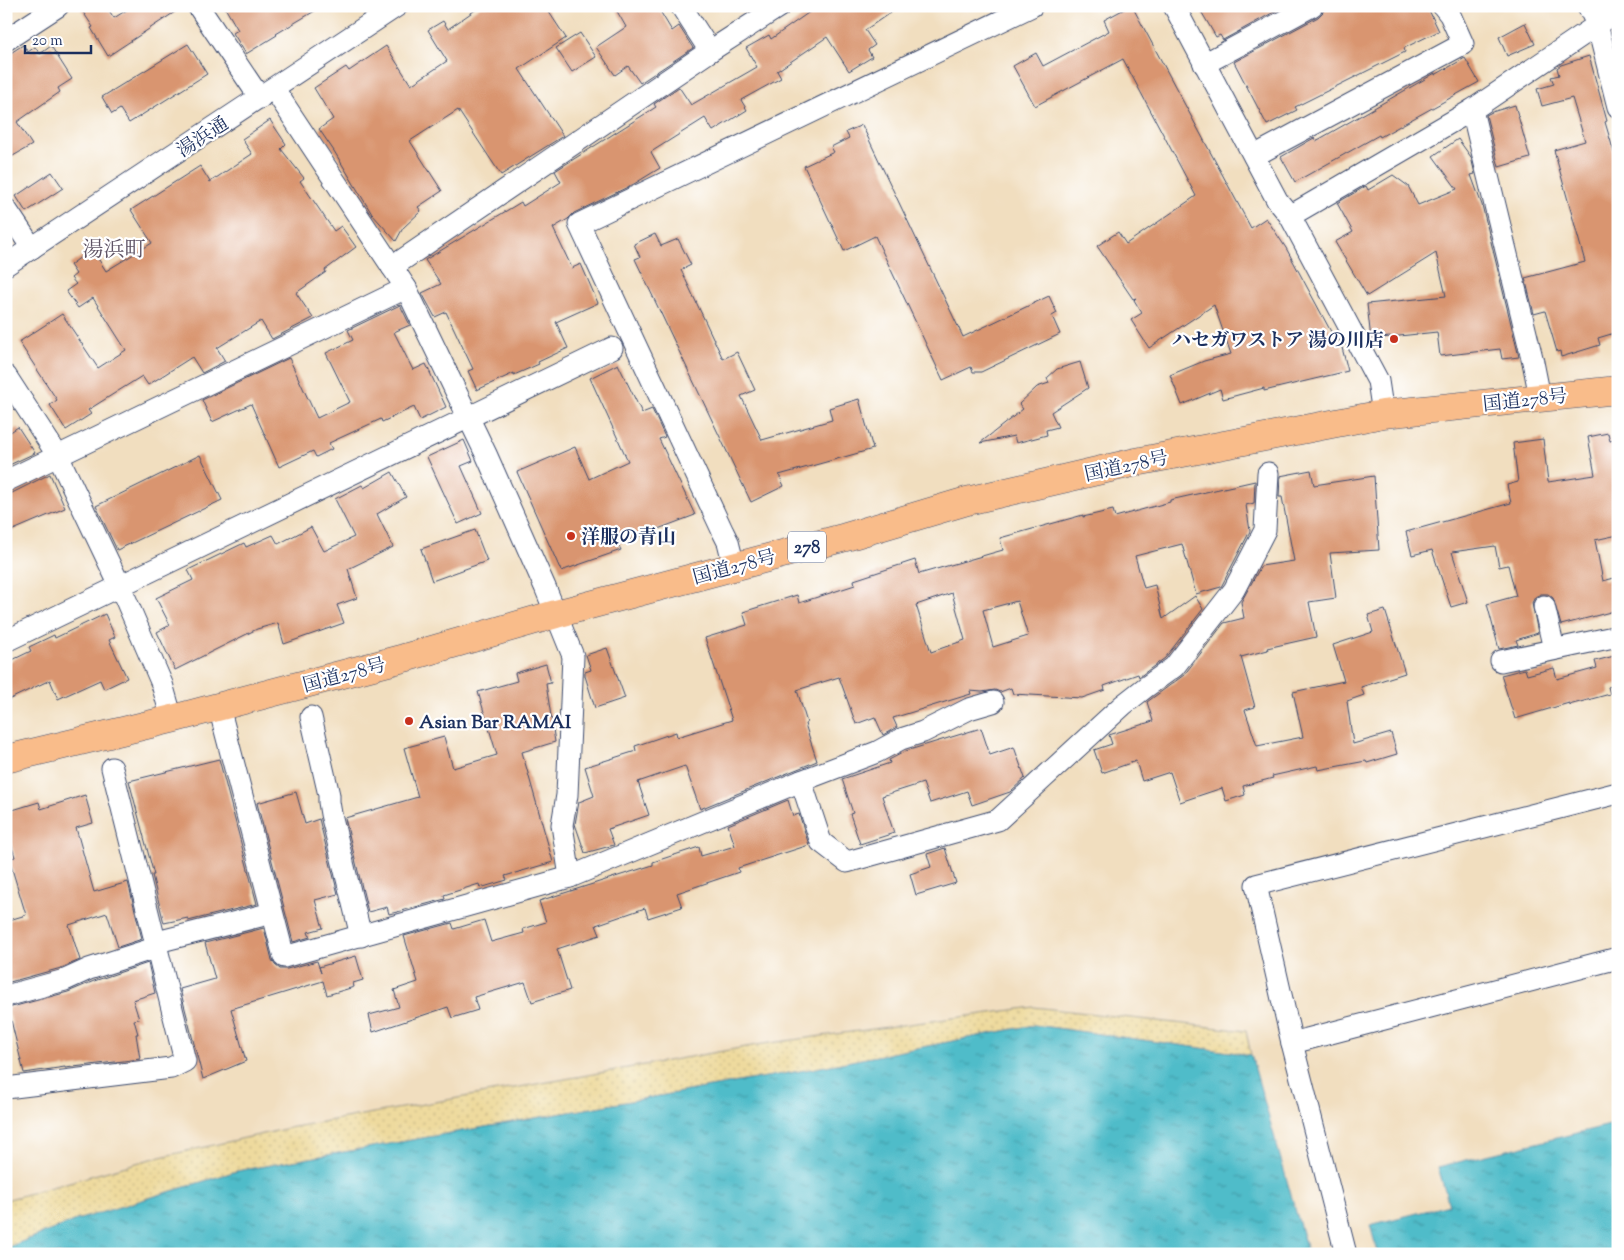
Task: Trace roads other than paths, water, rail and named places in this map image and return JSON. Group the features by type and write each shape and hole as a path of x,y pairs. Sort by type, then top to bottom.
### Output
{"highway":[{"name":"国道278号","path":"6,759 172,719 404,658 556,614 846,537 986,497 1136,462 1383,414 1618,390"}],"street":[{"path":"6,40 58,6"},
{"path":"198,6 267,93 406,288 494,472 556,614 573,656 566,795 562,825 570,877"},
{"name":"湯浜通","path":"6,265 397,6"},
{"path":"681,6 710,51"},
{"path":"392,267 710,51 780,6"},
{"path":"734,566 724,532 579,224 1032,6"},
{"path":"1174,6 1277,200 1290,216 1378,381 1383,414"},
{"path":"1204,64 1312,6"},
{"path":"1254,156 1463,44 1450,15 1442,6"},
{"path":"1290,216 1472,110 1592,15 1618,11"},
{"path":"1592,15 1618,106"},
{"path":"1472,110 1540,397"},
{"path":"6,209 32,248"},
{"path":"6,481 406,288"},
{"path":"6,641 612,348"},
{"path":"6,376 58,456 120,586 162,684 172,719"},
{"path":"801,781 821,842 847,862 998,820 1123,705 1174,667 1192,644 1234,590 1265,530 1268,473"},
{"path":"1544,606 1554,649"},
{"path":"1501,661 1618,636"},
{"path":"219,707 284,957 570,877 801,781 877,752 901,740 924,732 969,709 993,702"},
{"path":"311,717 329,795 331,814 361,936"},
{"path":"6,1088 171,1068 185,1061 112,768"},
{"path":"1346,1254 1292,1044 1256,885 1618,794"},
{"path":"6,996 65,980 157,944 272,913"},
{"path":"1292,1044 1618,958"}],"water":[{"path":"1034,1025 1251,1055 1308,1254 6,1254 6,1248 77,1220 237,1171 806,1070"},
{"path":"1618,1123 1618,1254 1378,1254 1370,1225 1449,1205 1438,1167"}],"place":[{"name":"ハセガワストア 湯の川店","path":"1394,339"},
{"name":"洋服の青山","path":"571,536"},
{"name":"Asian Bar RAMAI","path":"409,721"}],"district":[{"name":"湯浜町","path":"114,249"}]}
